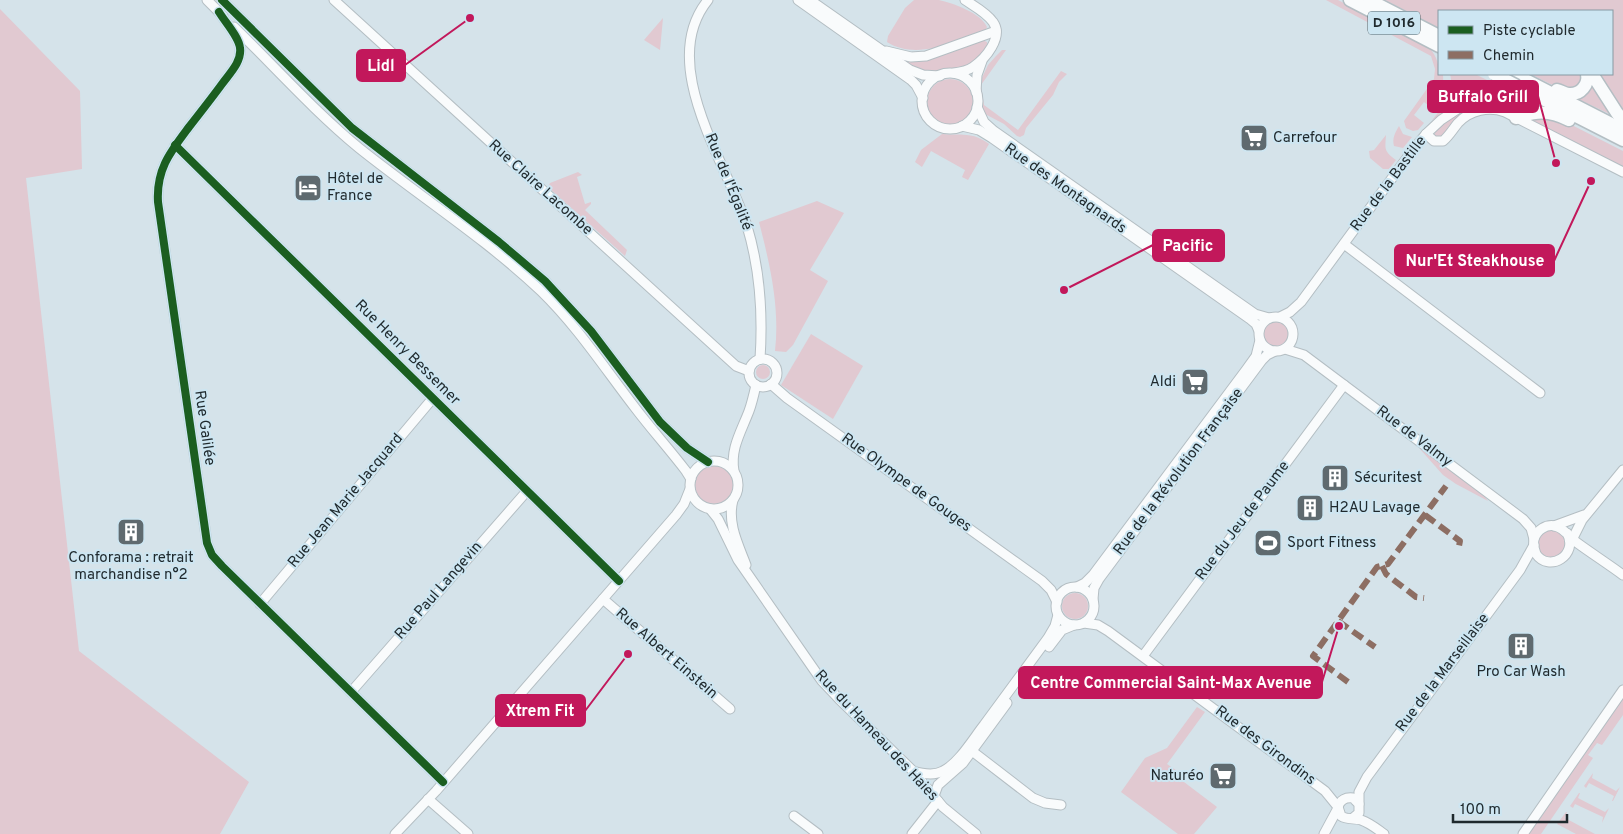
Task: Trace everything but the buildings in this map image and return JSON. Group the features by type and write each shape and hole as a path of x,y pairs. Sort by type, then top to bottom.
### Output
{"highway":[{"name":"D 1016","path":"1350,0 1438,45"},
{"name":"D 1016","path":"1369,0 1438,35"},
{"path":"1494,79 1520,77 1571,94 1581,91 1588,80 1587,75"},
{"path":"1593,75 1616,113 1623,120"},
{"path":"1520,77 1622,136"},
{"path":"1516,118 1532,112 1550,113 1585,128 1622,136"}],"street":[{"path":"207,0 346,137 488,246 546,297 586,341 637,411 691,479"},
{"path":"222,0 352,128 494,238 545,281 591,331 660,422 687,448 695,455 726,464 734,472 738,487 733,500 721,508 687,508 676,515"},
{"name":"Rue Claire Lacombe","path":"334,0 736,366 749,371"},
{"name":"Rue de l'Égalité","path":"708,0 703,4 692,34 690,61 692,85 704,123 739,204 752,247 758,272 761,302 760,359"},
{"path":"798,0 911,80 923,98"},
{"path":"810,0 914,72 927,76 958,75 971,84 976,92"},
{"path":"965,0 991,19 996,31 994,42 976,65 968,70 945,75 928,84 923,98 924,112 933,123 947,129 962,126 971,119 977,108 977,75 984,56"},
{"name":"Rue Galilée","path":"219,12 240,43 239,58 230,74 168,156 158,188 158,202 206,537 210,551 218,562 260,604 443,782"},
{"path":"881,50 911,57 926,56 996,31"},
{"name":"Rue de la Bastille","path":"1280,317 1290,312 1301,302 1426,134 1494,79"},
{"name":"Rue des Montagnards","path":"977,108 982,119 990,128 1255,314 1269,318"},
{"path":"1426,134 1434,141 1443,141 1464,117 1482,110 1498,110 1623,172"},
{"name":"Rue des Montagnards","path":"962,126 978,130 992,138 1250,319 1256,324 1260,336"},
{"name":"Rue Henry Bessemer","path":"175,145 619,581"},
{"path":"1344,244 1540,393"},
{"name":"Rue de la Bastille","path":"1293,332 1293,319 1301,302"},
{"path":"1280,317 1287,321 1293,332 1290,344 1285,348 1275,351 1267,349 1260,336 1262,323 1269,318 1280,317"},
{"name":"Rue de Valmy","path":"1293,332 1297,347 1304,355 1524,519 1531,528 1534,542"},
{"name":"Rue de la Révolution Française","path":"1072,588 1086,583 1093,575 1229,393 1256,356 1260,336"},
{"name":"Rue de Valmy","path":"1285,348 1304,355"},
{"name":"Rue de la Révolution Française","path":"1093,602 1094,588 1099,579 1262,360 1275,351"},
{"path":"760,359 769,360 776,366 776,377 772,384 765,386 756,385 750,378 749,371 753,363 760,359"},
{"name":"Rue Olympe de Gouges","path":"772,384 776,390 1042,581 1051,590 1056,602"},
{"path":"734,472 733,456 736,442 749,412 756,385"},
{"name":"Rue du Jeu de Paume","path":"1143,656 1344,385"},
{"name":"Rue Jean Marie Jacquard","path":"260,604 433,398"},
{"path":"394,834 428,799 676,515 684,504 690,489 691,479 698,467 727,454 736,442"},
{"path":"1566,555 1570,539 1576,529 1623,470"},
{"path":"690,489 693,498 705,507"},
{"name":"Rue Paul Langevin","path":"351,692 527,491"},
{"name":"Rue du Hameau des Haies","path":"733,500 731,515 735,536 752,579"},
{"name":"Rue du Hameau des Haies","path":"705,507 718,519 738,560 815,672 913,771 936,799 976,834"},
{"path":"1546,561 1537,555 1534,542 1538,532 1550,526 1581,517 1588,512"},
{"name":"Rue de Valmy","path":"1524,519 1550,526"},
{"path":"1550,526 1562,529 1570,539 1623,576"},
{"name":"Rue de la Marseillaise","path":"1359,806 1359,792 1367,777 1520,570 1534,542"},
{"path":"1520,570 1530,563 1557,561 1566,555 1579,551 1594,554"},
{"name":"Rue Olympe de Gouges","path":"1042,581 1055,586 1072,588"},
{"path":"912,834 936,799 936,788 940,782 957,769 971,747 1051,634 1058,615 1056,602 1060,594 1072,588 1087,591 1093,602 1092,614 1079,624 1068,627 1060,633 971,747 944,771 928,774 913,771"},
{"name":"Rue Albert Einstein","path":"603,599 730,709"},
{"name":"Rue des Girondins","path":"1093,602 1101,623 1108,631"},
{"path":"1058,615 1064,621 1079,624"},
{"name":"Rue des Girondins","path":"1079,624 1098,625 1108,631 1325,791 1338,807"},
{"path":"1523,834 1623,690"},
{"path":"971,747 1033,798 1045,803 1061,805"},
{"name":"Rue de la Marseillaise","path":"1345,798 1367,777"},
{"name":"Rue des Girondins","path":"1325,791 1345,798"},
{"path":"1359,806 1358,814 1336,823 1324,834 1340,802 1345,798 1353,798 1359,806 1365,818 1372,826"},
{"path":"428,799 468,834"},
{"path":"1338,807 1340,815 1363,821 1384,834"},
{"path":"794,816 818,834"}],"shaded area":[{"path":"914,0 939,0 959,6 979,17 987,27 985,31 962,40 924,50 911,50 887,42 888,36 905,8"},
{"path":"1326,0 1338,0 1426,45 1432,51 1438,65 1438,75 1443,75 1443,84 1440,96 1433,109 1424,102 1414,115 1424,123 1418,130 1413,131 1406,128 1404,121 1434,79 1435,69 1431,56"},
{"path":"1385,0 1623,0 1623,112 1597,75 1613,75 1613,10 1438,10 1438,27"},
{"path":"0,9 80,91 82,169 26,178 79,651 249,782 220,834 0,834"},
{"path":"663,18 660,50 644,40"},
{"path":"982,40 987,42 987,45 974,64 958,70 946,69 932,73 917,71 896,56 906,59"},
{"path":"1002,50 1006,50 981,85 984,105 1018,130 1061,71 1067,74 1059,82 1053,95 1026,128 1024,135 1020,137 1004,124 985,114 982,109 980,82 988,65"},
{"path":"1450,75 1477,75 1493,83 1432,120 1450,93"},
{"path":"1532,75 1585,75 1583,85 1565,91"},
{"path":"950,79 963,83 969,89 973,102 969,115 963,121 950,125 937,121 931,115 927,102 931,89 937,83"},
{"path":"1591,81 1618,118 1574,97"},
{"path":"1506,88 1533,102 1535,106 1524,112 1513,113 1489,105 1444,136 1437,138 1434,135 1454,115"},
{"path":"1556,117 1623,151 1623,168 1526,119"},
{"path":"1399,126 1403,134 1412,137 1403,148 1394,146 1393,143"},
{"path":"942,134 977,137 989,144 968,180 962,177 965,170 931,151 922,167 915,162 921,150"},
{"path":"1386,135 1386,150 1396,160 1389,169 1383,169 1370,158 1369,151 1374,150"},
{"path":"578,172 582,175 577,177 585,204 591,202 585,210 627,250 625,256 548,187 550,183"},
{"path":"817,201 844,213 810,270 828,281 793,345 786,352 775,351 775,302 759,222"},
{"path":"1276,322 1284,326 1288,334 1284,342 1276,346 1268,342 1264,334 1268,326"},
{"path":"811,334 863,366 833,419 781,385"},
{"path":"760,365 766,365 770,372 766,379 760,379 756,375 756,369"},
{"path":"1420,449 1480,491 1488,501 1443,475"},
{"path":"714,466 727,472 733,485 727,498 714,504 701,498 695,485 701,472"},
{"path":"1551,530 1561,534 1565,544 1561,554 1551,558 1541,554 1537,544 1541,534"},
{"path":"1075,593 1084,597 1088,606 1084,615 1075,619 1066,615 1062,606 1066,597"},
{"path":"1623,698 1623,715 1602,745 1597,743 1588,755 1593,758 1541,834 1528,834"},
{"path":"1197,707 1205,712 1167,764 1180,773 1180,779 1217,807 1194,834 1178,834 1121,792 1145,758 1167,748"},
{"path":"1593,773 1592,778 1616,791 1620,787 1613,801 1614,796 1589,783 1586,788 1584,786"},
{"path":"1579,793 1578,798 1605,812 1609,808 1602,823 1603,817 1575,804 1573,808 1570,806"},
{"path":"1566,812 1565,818 1595,834 1576,834 1557,824"}],"marked path":[{"path":"1348,682 1313,656 1377,567 1388,564 1446,486"},
{"path":"1425,515 1460,541 1459,546 1462,548"},
{"path":"1382,566 1386,574 1416,597 1424,598"},
{"path":"1338,621 1375,647"}],"cycle path":[{"path":"222,0 352,128 499,242 545,281 591,331 660,422 687,448 708,462"},
{"path":"219,12 237,39 240,48 239,58 231,72 182,136 166,161 159,180 158,190 158,202 207,543 212,555 222,566 443,782"},
{"path":"175,145 619,581"}],"place":[{"name":"Lidl","path":"470,18"},
{"name":"Carrefour","path":"1254,138"},
{"name":"Buffalo Grill","path":"1556,163"},
{"name":"Nur'Et Steakhouse","path":"1591,181"},
{"name":"Hôtel de France","path":"308,188"},
{"name":"Pacific","path":"1064,290"},
{"name":"Aldi","path":"1195,382"},
{"name":"Sécuritest","path":"1335,478"},
{"name":"H2AU Lavage","path":"1310,508"},
{"name":"Conforama : retrait marchandise n°2","path":"131,532"},
{"name":"Sport Fitness","path":"1268,543"},
{"name":"Centre Commercial Saint-Max Avenue","path":"1339,626"},
{"name":"Pro Car Wash","path":"1521,646"},
{"name":"Xtrem Fit","path":"628,654"},
{"name":"Naturéo","path":"1223,776"}]}
